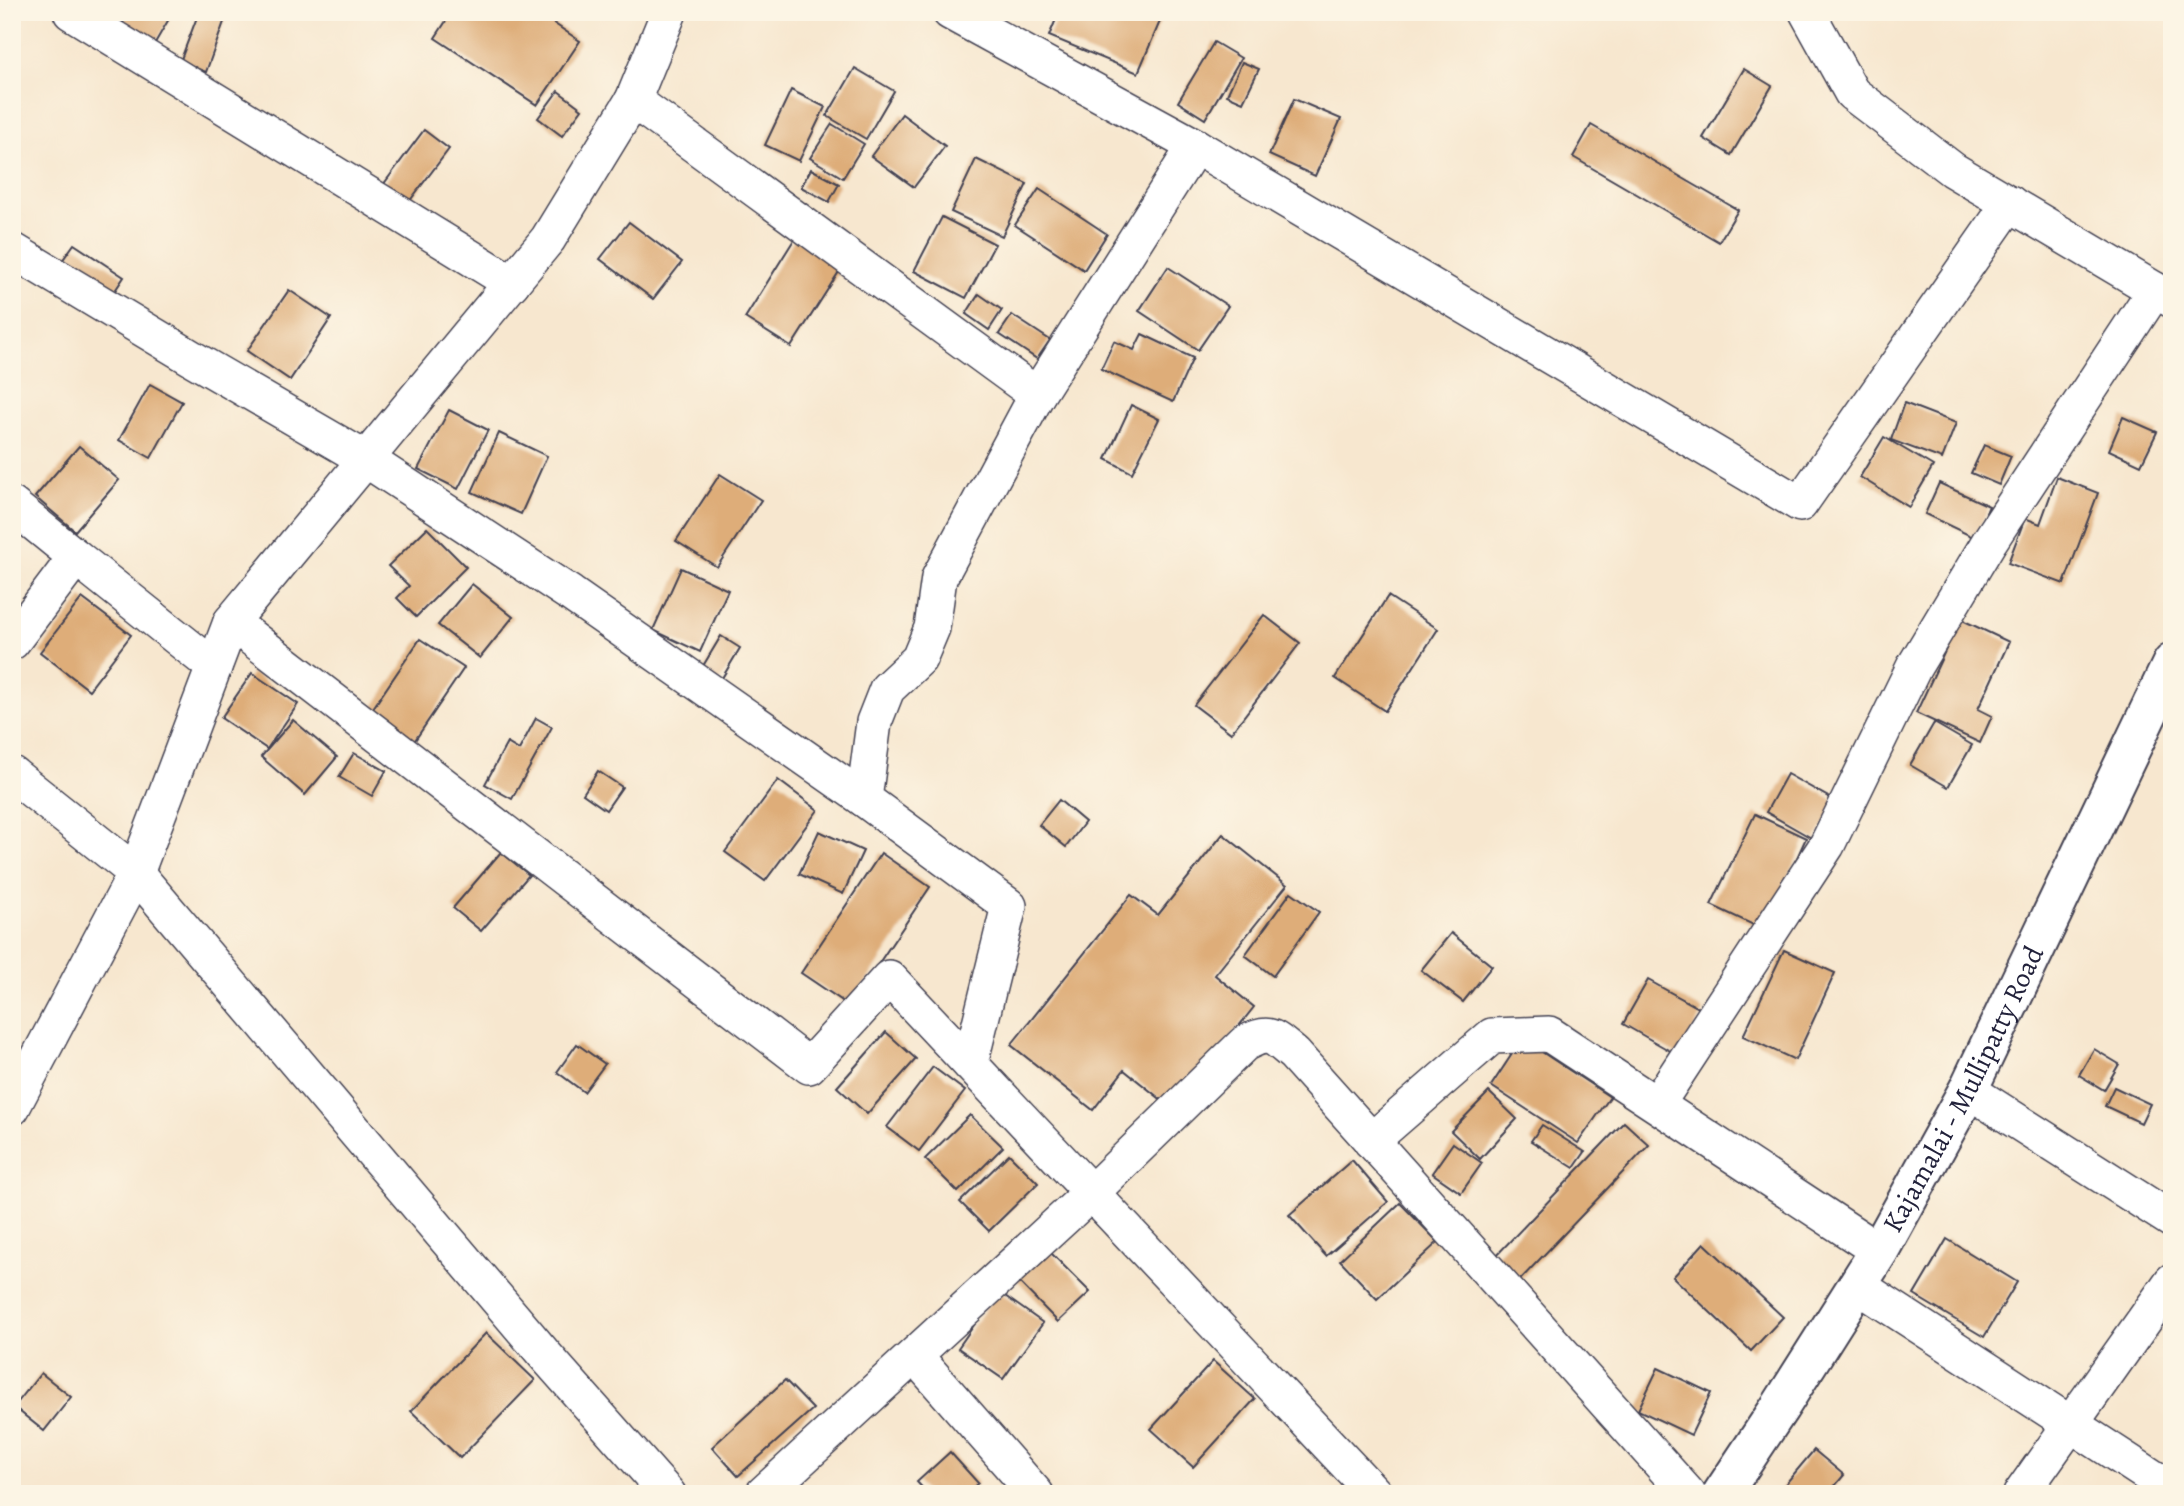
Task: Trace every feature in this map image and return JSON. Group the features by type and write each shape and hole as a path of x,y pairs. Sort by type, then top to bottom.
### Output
{"main road":[{"name":"Kajamalai - Mullipatty Road","path":"1723,1494 1879,1251 1968,1090 2170,672"}],"street":[{"path":"71,12 512,283"},
{"path":"950,12 1195,146 1800,504 2010,203"},
{"path":"1657,1104 1827,845 1914,667 1989,542 2163,295 1953,170 1852,93 1807,12"},
{"path":"12,1108 136,873 231,622 548,239 633,100 661,16"},
{"path":"633,100 1037,395"},
{"path":"864,799 874,722 887,689 919,659 932,628 939,578 1037,395 1195,146"},
{"path":"12,250 367,460 571,594 864,799 1009,906 970,1064"},
{"path":"12,505 214,667"},
{"path":"12,642 76,556"},
{"path":"231,622 809,1066 889,978 1375,1494"},
{"path":"12,774 136,873 544,1354 668,1494"},
{"path":"1371,1140 1492,1036 1549,1034 1879,1251"},
{"path":"763,1494 1091,1193 1244,1044 1261,1035 1274,1038 1294,1054 1688,1494"},
{"path":"1968,1090 2172,1220"},
{"path":"2021,1494 2172,1281"},
{"path":"1857,1285 2172,1490"},
{"path":"915,1356 1036,1494"}],"building":[{"path":"129,12 173,12 155,43 122,24"},
{"path":"199,12 225,19 206,72 180,62"},
{"path":"452,12 537,12 580,41 537,105 435,38"},
{"path":"1059,12 1164,12 1138,73 1049,36"},
{"path":"1214,42 1241,58 1205,119 1178,102"},
{"path":"1242,62 1259,69 1243,102 1227,95"},
{"path":"855,68 894,91 866,139 827,116"},
{"path":"1744,69 1772,86 1731,155 1703,138"},
{"path":"791,90 825,107 799,161 765,145"},
{"path":"558,91 582,109 562,136 538,118"},
{"path":"1294,99 1341,119 1315,176 1269,155"},
{"path":"902,114 945,146 914,187 871,156"},
{"path":"832,124 864,144 843,178 810,158"},
{"path":"1591,125 1738,210 1719,242 1573,157"},
{"path":"424,130 449,149 405,207 380,189"},
{"path":"976,159 1027,184 1002,236 951,212"},
{"path":"811,169 839,184 829,202 801,187"},
{"path":"1039,189 1107,234 1084,270 1015,225"},
{"path":"942,217 995,244 966,298 914,271"},
{"path":"629,222 682,262 653,299 600,259"},
{"path":"795,238 842,267 791,347 745,318"},
{"path":"74,244 124,277 112,295 62,261"},
{"path":"1168,267 1228,306 1198,350 1139,311"},
{"path":"289,290 331,318 290,380 247,351"},
{"path":"979,294 1002,310 989,330 966,314"},
{"path":"1012,315 1050,340 1037,359 999,334"},
{"path":"1142,334 1193,358 1173,402 1101,369 1114,341 1134,350"},
{"path":"150,384 182,402 151,458 119,440"},
{"path":"1904,403 1956,423 1942,459 1891,440"},
{"path":"1131,405 1159,419 1132,473 1106,459"},
{"path":"449,410 488,430 458,489 418,469"},
{"path":"2123,417 2157,432 2141,465 2109,450"},
{"path":"499,433 547,456 521,514 472,492"},
{"path":"1884,437 1933,466 1909,507 1860,477"},
{"path":"1984,445 2011,456 1999,485 1971,473"},
{"path":"79,446 119,480 75,531 35,497"},
{"path":"720,474 761,500 717,567 676,541"},
{"path":"2057,477 2098,493 2064,584 2008,563 2025,518 2040,524"},
{"path":"1939,483 1989,506 1975,538 1925,514"},
{"path":"427,528 466,567 416,617 397,598 409,586 388,566"},
{"path":"681,568 728,590 700,652 653,630"},
{"path":"472,584 513,617 480,658 438,625"},
{"path":"1388,596 1438,629 1385,711 1335,678"},
{"path":"82,598 131,635 89,690 40,652"},
{"path":"1264,615 1300,643 1231,733 1194,705"},
{"path":"1960,619 2009,642 1978,709 1992,716 1980,743 1916,713"},
{"path":"721,636 740,648 719,683 700,671"},
{"path":"420,639 464,668 411,746 367,717"},
{"path":"252,673 298,704 267,749 221,718"},
{"path":"536,718 552,727 512,799 485,784 507,743 519,750"},
{"path":"293,720 337,757 305,795 261,757"},
{"path":"1934,723 1972,745 1948,787 1910,765"},
{"path":"354,753 386,771 372,796 339,777"},
{"path":"598,771 622,787 606,810 583,794"},
{"path":"1787,774 1837,802 1815,840 1766,812"},
{"path":"778,780 818,810 765,881 725,852"},
{"path":"1059,800 1085,822 1066,847 1039,825"},
{"path":"1755,814 1806,838 1764,930 1711,905"},
{"path":"819,831 863,851 843,894 799,874"},
{"path":"1223,834 1287,885 1215,975 1254,1007 1173,1109 1124,1070 1093,1110 1011,1045 1131,895 1158,915"},
{"path":"501,852 529,875 481,931 453,908"},
{"path":"881,853 930,887 850,1006 801,973"},
{"path":"1291,892 1319,912 1273,976 1245,955"},
{"path":"1451,933 1492,966 1463,1002 1421,970"},
{"path":"1784,950 1835,973 1795,1060 1743,1036"},
{"path":"1648,980 1704,1011 1679,1056 1623,1024"},
{"path":"886,1032 916,1059 867,1114 837,1087"},
{"path":"1522,1039 1610,1097 1578,1143 1491,1086"},
{"path":"577,1044 605,1064 584,1092 557,1072"},
{"path":"2094,1049 2119,1064 2104,1090 2079,1075"},
{"path":"933,1067 965,1091 919,1151 887,1127"},
{"path":"2114,1087 2150,1104 2141,1123 2105,1106"},
{"path":"1489,1092 1517,1119 1480,1159 1451,1131"},
{"path":"970,1115 1003,1147 958,1192 925,1159"},
{"path":"1624,1122 1649,1145 1518,1282 1493,1259"},
{"path":"1542,1125 1585,1152 1574,1168 1531,1141"},
{"path":"1453,1143 1482,1163 1461,1193 1432,1173"},
{"path":"1009,1154 1038,1183 989,1231 960,1202"},
{"path":"1352,1160 1388,1202 1326,1256 1289,1215"},
{"path":"1400,1203 1438,1242 1377,1299 1340,1260"},
{"path":"1947,1239 2017,1282 1984,1337 1914,1295"},
{"path":"1704,1243 1783,1317 1751,1351 1673,1277"},
{"path":"1047,1249 1090,1292 1058,1322 1016,1279"},
{"path":"998,1291 1043,1323 1003,1379 958,1348"},
{"path":"486,1333 535,1380 460,1458 411,1411"},
{"path":"1213,1361 1255,1399 1193,1467 1151,1429"},
{"path":"1658,1368 1711,1393 1691,1435 1638,1410"},
{"path":"41,1373 71,1397 44,1431 14,1407"},
{"path":"785,1380 813,1409 738,1476 712,1447"},
{"path":"1814,1450 1844,1475 1828,1494 1777,1494"},
{"path":"950,1452 978,1483 966,1494 928,1494 917,1482"}]}
